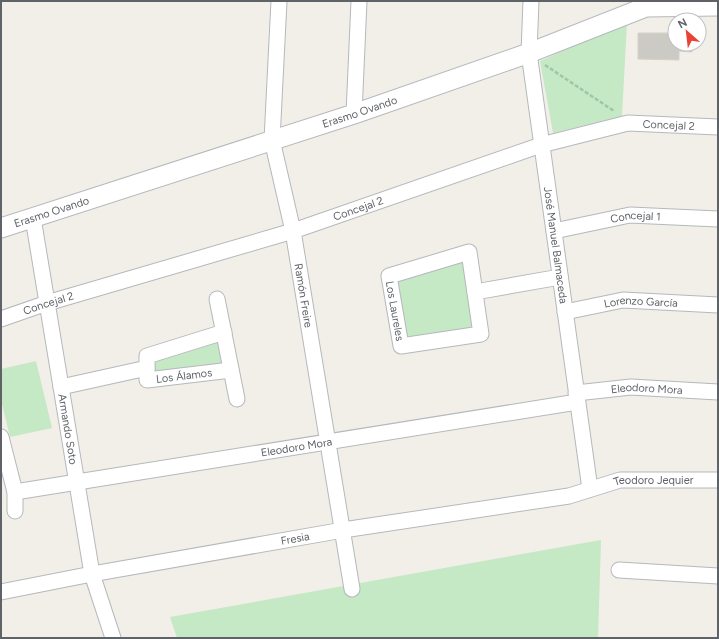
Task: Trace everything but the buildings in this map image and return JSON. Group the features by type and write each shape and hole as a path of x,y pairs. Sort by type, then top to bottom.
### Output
{"street":[{"name":"Ramón Freire","path":"279,1 272,140 293,231 352,589"},
{"path":"354,114 359,1"},
{"name":"José Manuel Balmaceda","path":"531,1 534,57 542,145 590,489"},
{"name":"Erasmo Ovando","path":"1,228 534,57 646,7 718,6"},
{"name":"Concejal 2","path":"1,319 47,303 293,231 542,145 628,123 718,127"},
{"name":"Concejal 1","path":"554,231 630,215 718,219"},
{"name":"Armando Soto","path":"33,218 92,574 113,638"},
{"name":"Los Laureles","path":"469,252 475,292 481,334 401,346 389,276 469,252"},
{"path":"475,292 560,277"},
{"path":"218,299 237,399"},
{"name":"Lorenzo García","path":"565,312 623,300 718,305"},
{"name":"Los Álamos","path":"224,332 147,356 147,380 231,370"},
{"name":"Los Álamos","path":"61,387 147,368"},
{"name":"Eleodoro Mora","path":"16,492 328,442 631,387 718,392"},
{"path":"1,437 16,492 15,511"},
{"name":"Teodoro Jequier","path":"590,489 620,480 718,480"},
{"name":"Fresia","path":"1,592 92,574 342,530 569,496 590,489"},
{"path":"619,570 718,576"}],"path":[{"path":"534,57 616,112"}],"green space":[{"path":"627,22 622,116 553,133 540,61"},
{"path":"468,253 480,333 401,345 391,276"},
{"path":"224,333 231,369 148,379 147,356"},
{"path":"36,361 52,428 10,437 1,400 1,369"},
{"path":"601,540 598,638 177,638 170,617"}]}
